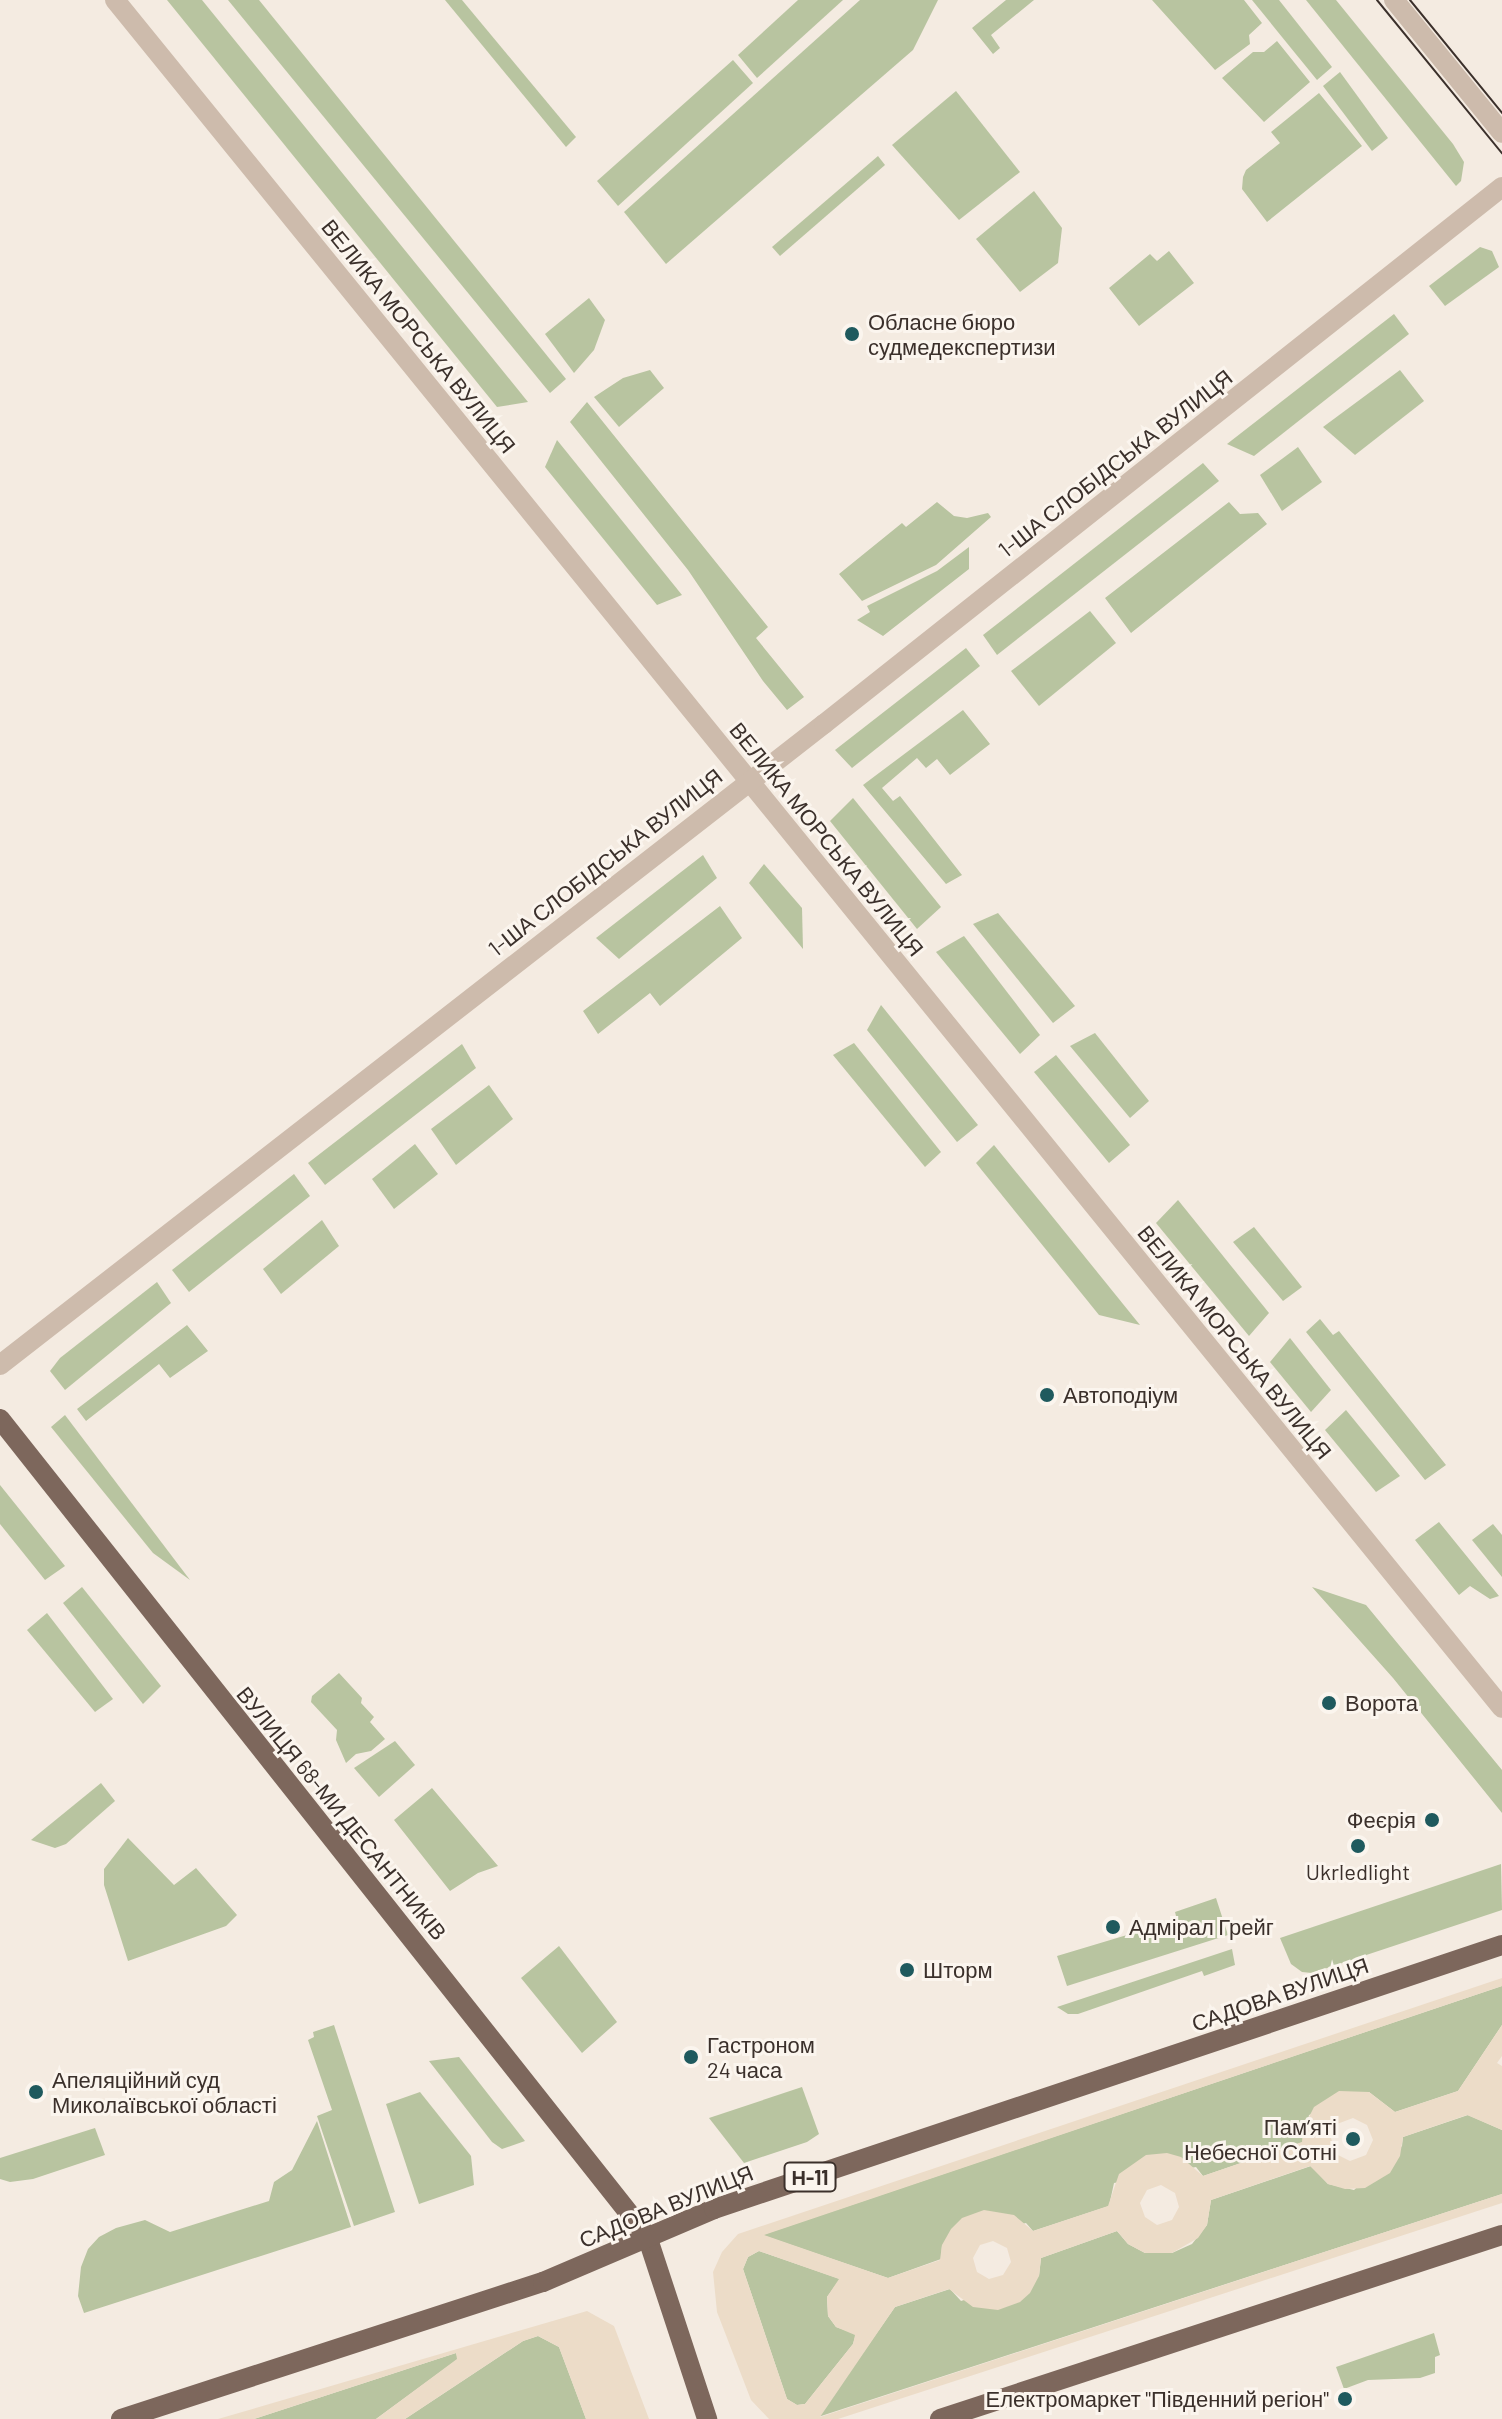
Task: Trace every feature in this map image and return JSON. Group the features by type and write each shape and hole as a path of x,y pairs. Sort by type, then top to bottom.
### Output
{"main road":[{"name":"ВУЛИЦЯ 68-МИ ДЕСАНТНИКІВ","path":"0,1419 647,2236"},
{"name":"САДОВА ВУЛИЦЯ","path":"121,2419 543,2282 714,2209 1502,1945"},
{"path":"940,2419 1502,2235"},
{"path":"647,2236 707,2419"}],"street":[{"name":"ВЕЛИКА МОРСЬКА ВУЛИЦЯ","path":"115,0 1502,1708"},
{"path":"1394,0 1502,133"},
{"name":"1-ША СЛОБІДСЬКА ВУЛИЦЯ","path":"0,1365 749,781 1502,187"}],"green space":[{"path":"167,0 202,0 528,402 497,407"},
{"path":"228,0 259,0 566,379 550,393"},
{"path":"445,0 462,0 576,137 566,147"},
{"path":"798,0 843,0 757,78 738,55"},
{"path":"860,0 938,0 913,50 666,264 624,212"},
{"path":"1006,0 1034,0 991,35 1000,48 993,54 972,28"},
{"path":"1152,0 1244,0 1262,23 1249,35 1250,44 1215,70"},
{"path":"1252,0 1279,0 1332,67 1317,80"},
{"path":"1306,0 1336,0 1453,144 1464,162 1461,181 1456,186"},
{"path":"1277,41 1310,82 1264,122 1222,78 1253,52 1264,52"},
{"path":"733,60 753,83 618,206 597,181"},
{"path":"1340,72 1388,138 1372,151 1323,86"},
{"path":"956,91 1020,172 959,220 892,145"},
{"path":"1319,93 1362,146 1267,222 1242,189 1243,177 1246,170 1280,143 1271,132"},
{"path":"878,156 885,165 780,256 772,247"},
{"path":"1034,191 1062,228 1058,263 1020,292 976,239"},
{"path":"1480,247 1492,251 1499,267 1445,306 1429,286"},
{"path":"1169,251 1194,283 1139,326 1109,288 1150,254 1157,261"},
{"path":"589,298 605,320 594,350 574,373 545,334"},
{"path":"1394,314 1409,334 1254,456 1227,444"},
{"path":"650,370 664,388 619,427 594,397 623,378"},
{"path":"1400,370 1424,401 1355,455 1323,427"},
{"path":"587,402 768,627 756,638 804,697 787,710 763,681 688,570 570,422"},
{"path":"557,440 682,595 657,605 545,467"},
{"path":"1298,447 1322,482 1282,511 1260,475"},
{"path":"1203,463 1219,481 997,655 983,635"},
{"path":"937,502 954,516 967,518 988,513 991,517 936,565 862,601 839,574 902,523 906,527"},
{"path":"1229,502 1240,514 1258,513 1267,524 1131,633 1105,598"},
{"path":"969,547 969,569 883,636 857,620 870,612 867,606 937,571"},
{"path":"1090,611 1116,643 1039,706 1011,671"},
{"path":"966,648 980,666 852,768 835,750"},
{"path":"963,710 990,744 950,775 937,759 926,768 917,758 882,788 893,801 900,796 962,875 946,884 863,785"},
{"path":"853,798 941,907 917,929 830,821"},
{"path":"703,855 717,878 619,959 596,938"},
{"path":"764,864 802,908 803,949 749,883"},
{"path":"720,906 742,938 660,1006 650,993 598,1034 583,1011"},
{"path":"998,913 1075,1006 1053,1023 973,924"},
{"path":"964,936 1040,1035 1020,1054 936,952"},
{"path":"881,1005 978,1125 957,1142 867,1030"},
{"path":"1095,1033 1149,1101 1130,1118 1070,1046"},
{"path":"854,1043 941,1152 925,1167 833,1055"},
{"path":"462,1044 476,1068 325,1185 308,1163"},
{"path":"1056,1055 1130,1145 1109,1163 1034,1072"},
{"path":"489,1085 513,1119 456,1165 431,1129"},
{"path":"415,1144 438,1174 394,1209 372,1179"},
{"path":"994,1145 1140,1325 1099,1315 976,1163"},
{"path":"294,1174 310,1196 189,1292 172,1270"},
{"path":"1178,1200 1269,1313 1249,1336 1156,1223"},
{"path":"322,1220 339,1246 281,1294 263,1269"},
{"path":"1254,1227 1302,1287 1283,1301 1233,1242"},
{"path":"157,1282 171,1303 65,1390 50,1371 60,1358"},
{"path":"1320,1319 1333,1335 1339,1331 1446,1465 1425,1480 1306,1332"},
{"path":"187,1325 208,1351 170,1378 159,1364 86,1421 77,1409"},
{"path":"1290,1338 1331,1390 1311,1412 1270,1362"},
{"path":"1346,1410 1400,1476 1376,1492 1325,1430"},
{"path":"65,1415 190,1580 153,1553 51,1427"},
{"path":"0,1485 65,1566 45,1580 0,1524"},
{"path":"1439,1522 1499,1596 1490,1599 1470,1586 1459,1595 1415,1540"},
{"path":"1493,1524 1502,1535 1502,1577 1472,1540"},
{"path":"82,1587 161,1686 143,1704 63,1603"},
{"path":"1312,1587 1366,1605 1502,1770 1502,1813 1393,1678"},
{"path":"47,1613 113,1699 95,1712 27,1630"},
{"path":"339,1673 362,1698 361,1703 374,1717 370,1722 385,1739 371,1751 356,1754 346,1763 336,1740 337,1730 311,1702 312,1696"},
{"path":"395,1741 415,1765 379,1797 354,1768"},
{"path":"101,1783 115,1801 66,1844 55,1848 31,1840"},
{"path":"432,1788 498,1866 478,1873 450,1891 394,1820"},
{"path":"128,1838 174,1885 196,1868 237,1915 226,1926 128,1961 104,1885 104,1869"},
{"path":"1501,1864 1502,1910 1312,1973 1302,1972 1291,1964 1280,1938"},
{"path":"1216,1898 1228,1935 1067,1986 1057,1956 1177,1920 1175,1912"},
{"path":"559,1946 617,2022 582,2053 521,1978"},
{"path":"1232,1949 1235,1965 1204,1976 1202,1971 1078,2014 1068,2014 1057,2007"},
{"path":"1502,1986 1502,2025 1458,2091 1395,2112 1369,2092 1309,2115 1303,2142 1203,2176 1196,2167 1114,2183 1109,2206 1033,2231 1026,2223 942,2245 941,2259 888,2278 762,2235"},
{"path":"334,2025 395,2212 354,2226 317,2116 332,2110 308,2040 314,2037 313,2032"},
{"path":"459,2057 525,2141 502,2149 492,2142 429,2061"},
{"path":"802,2087 819,2134 807,2142 744,2163 709,2118"},
{"path":"420,2092 471,2156 474,2185 419,2204 386,2104"},
{"path":"1468,2115 1502,2130 1502,2194 818,2417 895,2307 950,2289 961,2301 1039,2276 1041,2258 1117,2231 1128,2244 1145,2253 1172,2253 1192,2244 1207,2225 1211,2200 1311,2166 1328,2184 1354,2190 1402,2146 1403,2137"},
{"path":"317,2121 351,2227 84,2313 78,2296 81,2267 88,2249 99,2237 116,2228 145,2220 170,2232 269,2201 274,2182 292,2170"},
{"path":"95,2128 105,2155 33,2179 10,2182 0,2179 0,2158"},
{"path":"759,2251 840,2279 827,2297 828,2316 836,2327 856,2334 853,2344 805,2404 797,2405 787,2399 743,2269 748,2257"},
{"path":"1434,2333 1440,2355 1435,2357 1435,2373 1420,2378 1368,2380 1344,2389 1336,2367"},
{"path":"538,2336 559,2347 586,2419 405,2419 523,2341"},
{"path":"456,2353 458,2359 376,2419 254,2419"}],"shaded area":[{"path":"1502,1978 1502,1986 764,2235 888,2278 940,2260 942,2245 951,2229 962,2218 984,2210 1014,2215 1033,2231 1108,2206 1119,2174 1146,2155 1167,2153 1181,2157 1203,2176 1302,2142 1303,2129 1314,2107 1339,2091 1369,2092 1395,2112 1458,2091 1502,2025 1502,2056 1497,2063 1502,2066 1502,2130 1467,2115 1403,2137 1400,2156 1390,2173 1365,2188 1345,2189 1328,2184 1310,2166 1211,2200 1207,2225 1198,2238 1172,2253 1145,2253 1128,2244 1117,2231 1041,2258 1039,2276 1030,2293 1020,2302 998,2310 973,2307 949,2289 895,2307 820,2417 1502,2194 1502,2203 838,2419 769,2419 751,2400 717,2312 713,2272 722,2252 738,2234","holes":["1353,2118 1367,2125 1373,2140 1366,2155 1350,2161 1336,2154 1331,2138 1337,2124","1161,2185 1175,2193 1179,2207 1172,2220 1157,2225 1145,2217 1140,2203 1147,2190","993,2241 1007,2248 1011,2262 1003,2275 989,2279 977,2272 973,2258 980,2245","759,2251 839,2279 827,2297 828,2316 836,2327 855,2335 853,2344 805,2404 797,2405 787,2399 743,2269 748,2257"]},
{"path":"587,2311 614,2326 649,2419 586,2419 559,2347 538,2336 523,2341 405,2419 376,2419 457,2359 456,2353 254,2419 218,2419"}],"tram line":[{"path":"1377,0 1502,153"},
{"path":"1410,0 1502,113"}],"place":[{"name":"Обласне бюро судмедекспертизи","path":"852,334"},
{"name":"Автоподіум","path":"1047,1395"},
{"name":"Ворота","path":"1329,1703"},
{"name":"Феєрія","path":"1432,1820"},
{"name":"Ukrledlight","path":"1358,1846"},
{"name":"Адмірал Грейг","path":"1113,1927"},
{"name":"Шторм","path":"907,1970"},
{"name":"Гастроном 24 часа","path":"691,2057"},
{"name":"Апеляційний суд Миколаївської області","path":"36,2092"},
{"name":"Пам’яті Небесної Сотні","path":"1353,2139"},
{"name":"Електромаркет \"Південний регіон\"","path":"1345,2399"}]}
